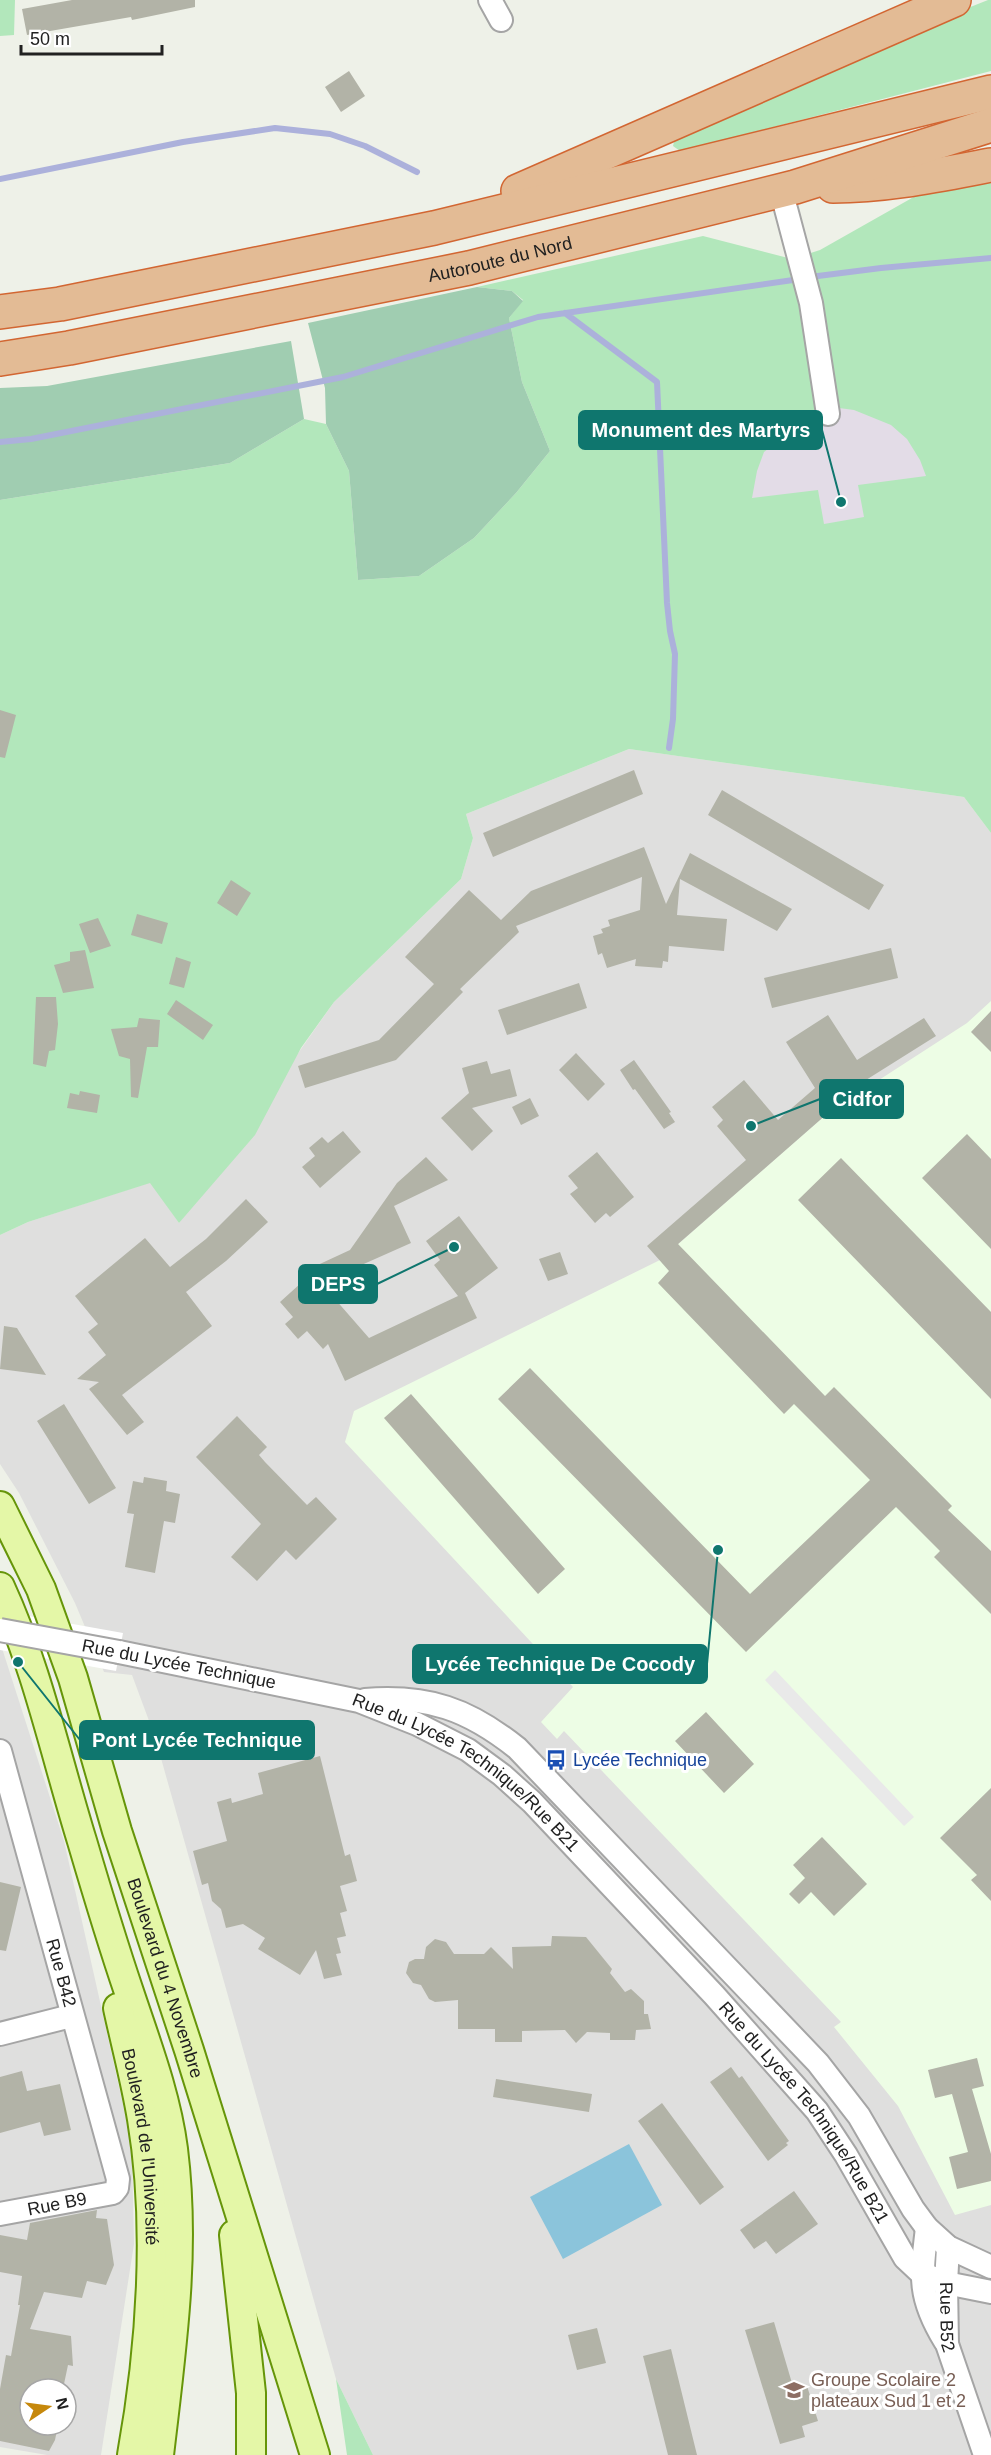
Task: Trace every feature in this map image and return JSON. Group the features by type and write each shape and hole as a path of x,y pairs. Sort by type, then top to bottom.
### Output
{"highway":[{"path":"434,228 954,0"},
{"path":"0,312 71,301 434,228 991,92"},
{"name":"Autoroute du Nord","path":"0,359 69,348 469,268 788,188 991,125"},
{"path":"788,188 864,186 991,165"}],"main road":[{"name":"Boulevard du 4 Novembre","path":"0,1506 41,1589 73,1678 120,1842 189,2050 315,2455"},
{"name":"Boulevard du 4 Novembre","path":"0,1587 37,1688 82,1842 165,2104 173,2148 179,2244 178,2292 159,2455"},
{"name":"Boulevard de l'Université","path":"82,1842 142,2120 146,2152 150,2283 146,2358 132,2455"},
{"path":"152,2060 189,2050"},
{"path":"227,2171 251,2393 251,2455"}],"street":[{"path":"490,0 501,20"},
{"path":"788,188 802,265 812,303 828,414"},
{"name":"Rue du Lycée Technique","path":"0,1630 359,1701"},
{"name":"Rue du Lycée Technique/Rue B21","path":"359,1701 397,1698 455,1710 491,1727 518,1748 818,2062 859,2116 913,2209 927,2228 948,2247 991,2267"},
{"name":"Rue du Lycée Technique/Rue B21","path":"359,1701 417,1724 468,1750 502,1775 532,1802 714,1995 816,2111 846,2155 905,2258 921,2273 946,2283 991,2292"},
{"name":"Rue B42","path":"0,1752 71,2016 118,2179 113,2193"},
{"path":"0,2034 71,2016"},
{"name":"Rue B9","path":"0,2214 113,2193"},
{"path":"927,2228 921,2273 923,2291 928,2308 947,2344"},
{"name":"Rue B52","path":"948,2247 947,2344 985,2455"}],"shaded area":[{"path":"477,287 512,291 523,301 509,318 522,382 550,451 516,493 474,538 419,576 358,580 349,471 326,424 325,388 308,323"},
{"path":"291,341 304,419 230,463 0,500 0,388 47,386"},
{"path":"839,408 854,410 891,425 907,439 920,460 926,476 858,485 864,517 824,524 818,490 752,498 757,471 764,452 816,412"},
{"name":"Lycée Technique","path":"629,749 964,797 991,833 991,2455 373,2455 336,2379 155,1737 132,1675 104,1672 75,1603 19,1493 0,1464 0,1235 28,1222 151,1182 179,1223 334,1002 461,879 473,838 466,814"},
{"path":"991,1001 991,2205 955,2215 898,2106 834,2027 841,2022 564,1731 557,1739 541,1722 573,1687 345,1442 354,1411 660,1260 828,1113 967,1023"},
{"path":"0,1642 64,1841 127,2122 132,2155 134,2244 101,2455 47,2455 0,2447"},
{"path":"775,1670 914,1817 904,1826 765,1680"},
{"path":"629,2144 662,2205 563,2259 530,2197"}],"green space":[{"path":"0,0 15,0 14,35 0,36"},
{"path":"991,0 991,71 680,151 673,146 675,138 895,37"},
{"path":"991,177 991,833 964,797 629,749 466,814 473,838 461,879 334,1002 301,1048 255,1135 179,1223 150,1183 28,1222 0,1235 0,500 230,463 304,419 326,424 349,471 358,580 419,576 474,538 516,493 550,451 522,382 509,318 523,300 512,291 477,287 703,236 792,259 820,250 919,194"},
{"path":"336,2379 373,2455 347,2455"}],"pier":[{"path":"0,1611 123,1633 116,1671 0,1650"}],"building":[{"path":"72,0 195,0 195,7 132,20 131,17 27,35 22,9"},
{"path":"349,71 365,96 341,112 325,87"},
{"path":"0,710 16,715 5,758 0,757"},
{"path":"634,770 643,794 493,857 483,833"},
{"path":"722,790 884,885 869,910 708,815"},
{"path":"644,847 666,904 690,853 792,909 777,931 680,879 677,915 727,919 724,951 669,946 668,962 663,961 662,968 635,966 636,959 607,968 602,953 598,955 593,936 603,933 601,929 610,926 608,920 640,910 642,877 516,926 519,932 460,989 463,992 396,1060 305,1088 298,1066 379,1040 434,984 405,957 469,890 501,920 531,891"},
{"path":"231,880 251,893 237,916 217,903"},
{"path":"137,914 168,923 162,944 131,935"},
{"path":"98,918 111,946 90,953 79,924"},
{"path":"891,948 898,978 772,1008 764,978"},
{"path":"85,950 94,988 63,993 54,965 70,961 70,952"},
{"path":"176,957 191,962 184,988 169,984"},
{"path":"579,983 587,1008 507,1035 498,1010"},
{"path":"36,997 56,997 58,1024 55,1050 49,1051 46,1067 33,1064"},
{"path":"176,1000 213,1025 203,1040 167,1014"},
{"path":"991,1011 991,1052 971,1032"},
{"path":"828,1015 857,1060 924,1018 936,1036 823,1107 828,1113 678,1244 825,1396 834,1387 952,1506 948,1510 991,1551 991,1614 934,1557 940,1551 896,1507 746,1652 498,1399 530,1368 750,1594 870,1480 794,1404 784,1414 658,1283 669,1271 647,1246 746,1160 717,1126 723,1120 712,1107 744,1080 778,1120 815,1088 786,1042"},
{"path":"139,1018 160,1020 158,1047 147,1047 138,1098 131,1097 130,1059 119,1056 111,1029 137,1027"},
{"path":"576,1053 605,1084 588,1101 559,1070"},
{"path":"634,1060 671,1112 669,1113 675,1122 664,1129 620,1070"},
{"path":"487,1061 491,1074 510,1069 517,1096 472,1108 493,1131 472,1151 441,1118 469,1093 462,1068"},
{"path":"80,1091 100,1095 97,1113 67,1108 70,1093 79,1095"},
{"path":"530,1098 539,1116 521,1125 512,1107"},
{"path":"343,1131 361,1152 320,1188 302,1167 315,1156 309,1148 322,1137 328,1143"},
{"path":"967,1134 991,1159 991,1249 922,1178"},
{"path":"597,1152 634,1197 610,1217 606,1213 595,1223 570,1194 578,1188 568,1176"},
{"path":"426,1157 448,1180 394,1206 411,1243 321,1283 369,1338 458,1296 434,1265 440,1260 426,1241 459,1216 498,1268 465,1293 477,1318 345,1381 328,1344 323,1349 307,1331 298,1339 285,1324 293,1317 280,1302 311,1274 309,1269 350,1250 397,1183"},
{"path":"841,1158 991,1312 991,1399 798,1200"},
{"path":"246,1199 268,1222 226,1261 186,1292 212,1326 122,1395 144,1422 127,1435 89,1389 99,1382 77,1379 106,1355 88,1332 98,1324 75,1296 145,1238 170,1267 206,1239"},
{"path":"560,1252 568,1274 548,1281 539,1259"},
{"path":"4,1326 17,1328 46,1375 0,1369"},
{"path":"411,1394 565,1569 538,1594 384,1418"},
{"path":"64,1404 116,1488 89,1504 37,1421"},
{"path":"237,1416 267,1447 259,1455 265,1462 307,1505 316,1497 337,1519 296,1560 286,1550 257,1581 231,1557 261,1524 196,1457"},
{"path":"144,1477 167,1481 166,1491 180,1494 175,1523 164,1521 155,1573 125,1567 134,1514 127,1513 133,1481 143,1483"},
{"path":"706,1712 754,1764 724,1793 675,1741"},
{"path":"320,1756 345,1856 350,1854 357,1881 340,1886 347,1911 340,1913 346,1936 337,1938 341,1953 336,1954 342,1975 324,1979 316,1950 300,1975 258,1949 265,1938 243,1924 226,1928 221,1909 212,1901 208,1883 202,1885 193,1851 227,1841 217,1802 231,1798 232,1803 263,1794 258,1773"},
{"path":"991,1788 991,1901 971,1880 977,1875 940,1838"},
{"path":"822,1837 867,1884 834,1916 811,1892 799,1904 789,1894 805,1878 793,1865"},
{"path":"0,1882 21,1887 6,1951 0,1950"},
{"path":"552,1936 586,1937 612,1969 610,1973 625,1992 631,1989 644,2001 644,2014 648,2014 651,2029 636,2030 635,2040 610,2040 610,2033 587,2032 576,2043 565,2030 522,2031 522,2042 495,2042 495,2029 458,2029 458,2000 435,2002 429,1999 421,1985 413,1983 406,1973 409,1962 424,1959 426,1947 435,1939 446,1942 454,1954 484,1954 491,1947 513,1969 512,1947 551,1946"},
{"path":"977,2058 984,2086 972,2089 991,2154 991,2181 957,2189 949,2157 968,2152 952,2094 935,2098 928,2070"},
{"path":"731,2067 739,2078 742,2076 789,2141 786,2143 788,2145 768,2161 710,2082"},
{"path":"22,2071 27,2091 60,2084 71,2130 44,2136 40,2122 0,2133 0,2077"},
{"path":"496,2079 592,2094 589,2112 493,2097"},
{"path":"662,2103 724,2187 700,2205 638,2121"},
{"path":"794,2191 818,2224 776,2254 766,2241 754,2249 740,2230"},
{"path":"97,2210 96,2218 107,2219 114,2265 106,2285 87,2281 82,2298 44,2292 30,2329 71,2336 73,2366 68,2365 65,2377 18,2377 18,2437 56,2437 49,2451 0,2441 0,2389 6,2355 11,2356 20,2305 18,2305 22,2276 0,2272 0,2235 27,2240 30,2223"},
{"path":"774,2322 794,2390 807,2386 818,2421 802,2426 805,2437 780,2444 745,2330"},
{"path":"597,2328 606,2363 577,2370 568,2335"},
{"path":"671,2349 697,2455 668,2455 643,2356"}],"waterway":[{"path":"0,179 183,142 275,128 330,134 365,146 417,172"},
{"path":"810,277 991,258"},
{"path":"0,442 31,439 343,377 538,317 800,279"},
{"path":"565,313 657,382 667,603 675,654 673,719 669,748"}],"place":[{"name":"Monument des Martyrs","path":"841,502"},
{"name":"Cidfor","path":"751,1126"},
{"name":"DEPS","path":"454,1247"},
{"name":"Lycée Technique De Cocody","path":"718,1550"},
{"name":"Pont Lycée Technique","path":"18,1662"},
{"name":"Lycée Technique","path":"556,1760"},
{"name":"Groupe Scolaire 2 plateaux Sud 1 et 2","path":"794,2390"}]}
